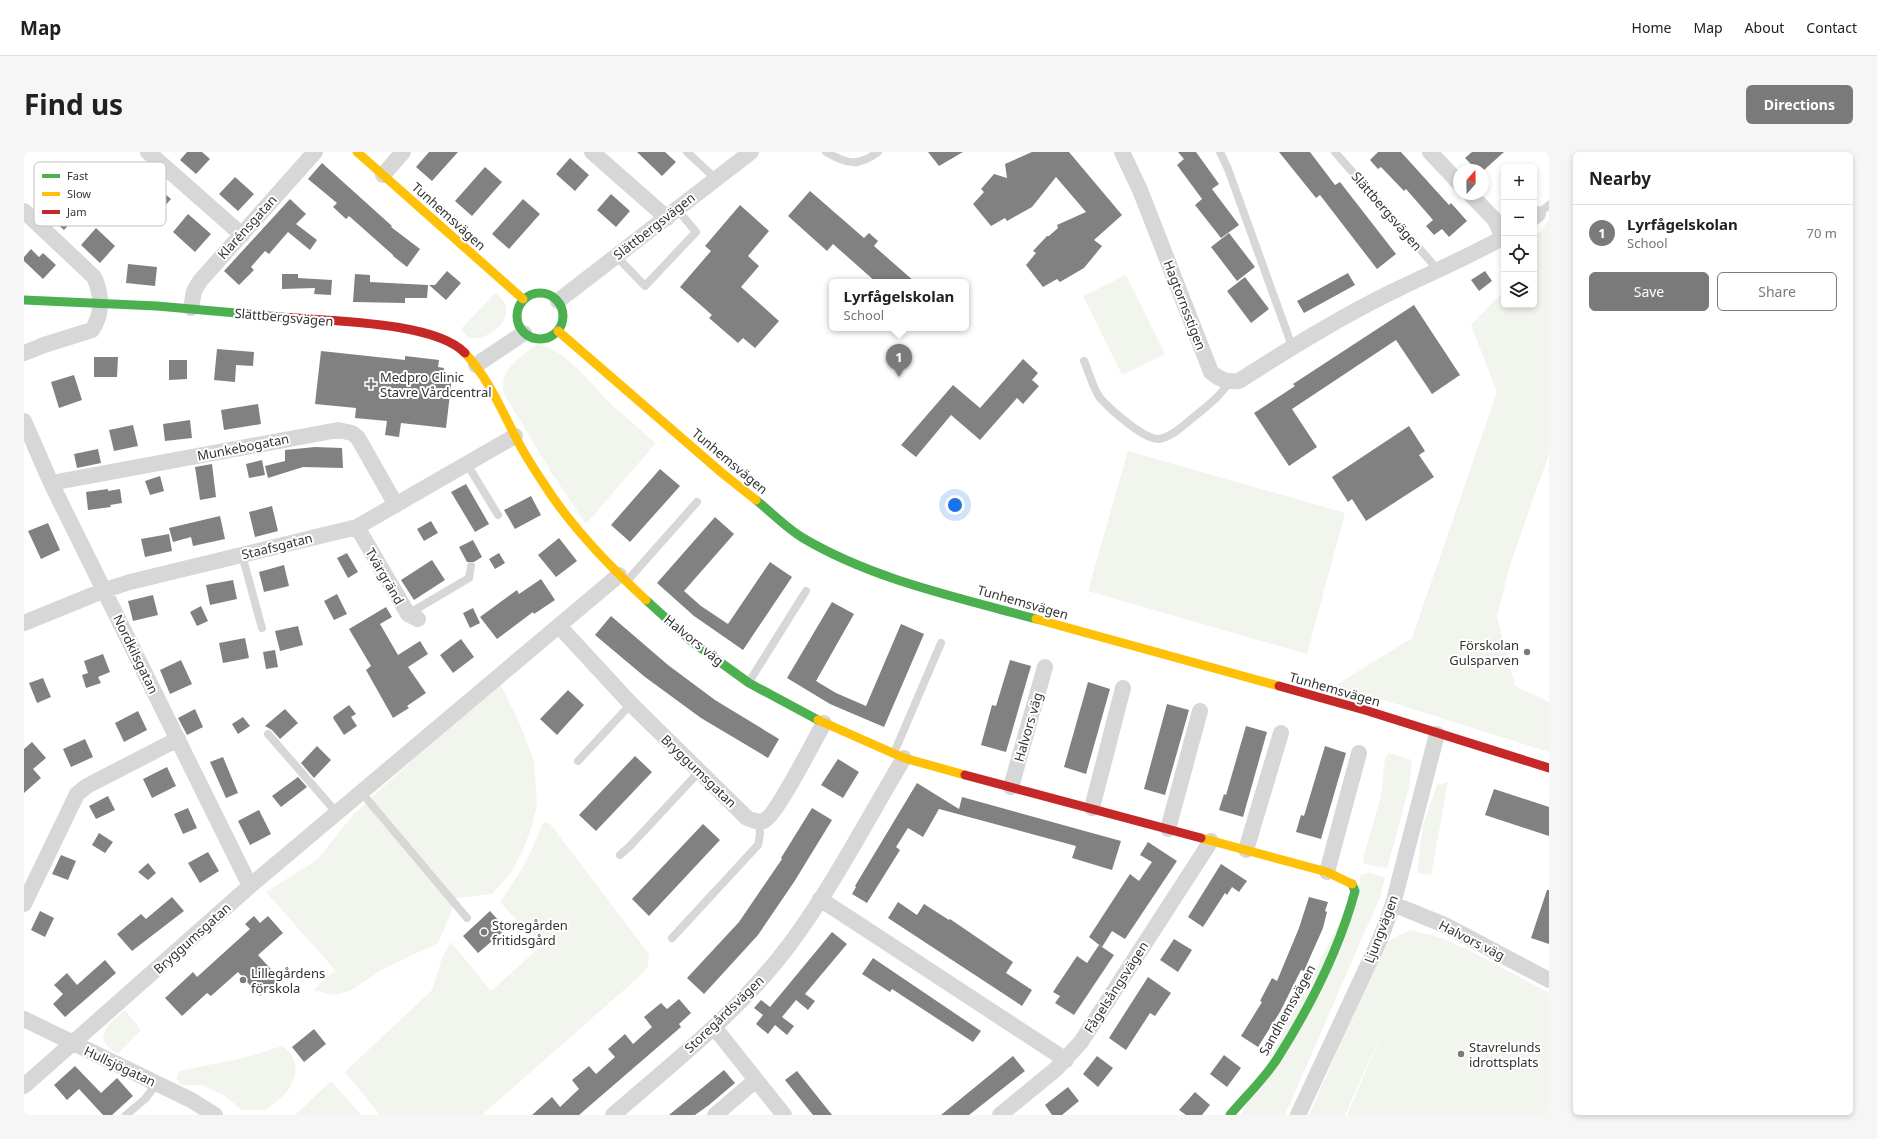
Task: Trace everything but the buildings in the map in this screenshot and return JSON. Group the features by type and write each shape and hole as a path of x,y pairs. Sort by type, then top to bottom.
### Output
{"street":[{"path":"148,152 159,162"},
{"name":"Klarénsgatan","path":"191,308 194,291 200,281 315,152"},
{"name":"Tunhemsvägen","path":"357,152 523,299"},
{"path":"383,175 403,152"},
{"path":"592,152 672,213"},
{"name":"Slättbergsvägen","path":"558,302 751,152"},
{"name":"Hagtornsstigen","path":"1122,152 1140,190 1211,372 1218,378 1229,382"},
{"path":"1430,152 1453,177"},
{"path":"166,168 242,235"},
{"path":"1476,200 1495,220 1503,236"},
{"path":"24,212 34,221"},
{"path":"24,353 92,330 97,323 100,303 98,286 94,277 39,226"},
{"path":"1229,382 1239,381 1292,346 1399,288 1439,271 1501,240"},
{"path":"537,292 553,296 558,302 562,308 563,316 558,331 545,339 530,338 524,333 516,320 516,312 523,299 537,292"},
{"name":"Slättbergsvägen","path":"24,300 191,308 399,327 423,332 446,340 462,350 476,365"},
{"name":"Tunhemsvägen","path":"558,331 722,473 802,537 846,561 903,582 1368,711 1437,734 1549,768"},
{"path":"476,365 524,333"},
{"name":"Halvors väg","path":"476,365 494,394 515,436 543,483 580,533 623,578 691,641 749,683 824,723 899,756 1327,872 1352,884"},
{"name":"Nordkilsgatan","path":"24,421 51,483 250,886"},
{"name":"Munkebogatan","path":"51,483 338,430 352,433 358,438 396,506"},
{"name":"Staafsgatan","path":"24,623 105,590 130,582 357,527 396,506 515,436"},
{"name":"Tvärgränd","path":"357,527 413,616"},
{"name":"Bryggumsgatan","path":"24,1086 250,886 337,812 559,626 623,578"},
{"name":"Bryggumsgatan","path":"559,626 632,704 699,772 747,818 759,822"},
{"name":"Halvors väg","path":"1011,787 1045,667"},
{"path":"1092,808 1123,688"},
{"path":"1168,829 1200,711"},
{"path":"759,822 766,820 781,801 824,723"},
{"path":"1246,850 1281,733"},
{"name":"Ljungvägen","path":"1298,1115 1381,937 1393,904 1437,734"},
{"path":"24,904 77,794 87,786 178,739"},
{"path":"1327,872 1359,753"},
{"name":"Storegårdsvägen","path":"613,1115 714,1027 766,973 790,945 820,899 899,756"},
{"name":"Fågelsångsvägen","path":"1000,1115 1066,1060 1080,1042 1211,841"},
{"name":"Sandhemsvägen","path":"1230,1115 1276,1060 1315,992 1346,920 1355,892 1352,884"},
{"path":"820,899 1066,1060"},
{"name":"Halvors väg","path":"1393,904 1446,926 1549,980"},
{"name":"Hullsjögatan","path":"24,1019 73,1044 157,1083 204,1107 215,1115"},
{"path":"714,1027 784,1115"},
{"path":"715,1115 756,1080"}],"lane":[{"path":"687,152 716,179"},
{"path":"826,152 850,162 860,163 878,152"},
{"path":"1220,152 1292,346"},
{"name":"Slättbergsvägen","path":"1335,152 1439,271"},
{"path":"616,256 645,286 696,232 672,213"},
{"path":"1084,362 1100,397 1133,427 1147,436 1157,439 1167,437 1187,422 1222,394 1229,382"},
{"path":"467,464 498,515"},
{"path":"623,578 697,502"},
{"path":"242,555 262,628"},
{"path":"413,616 469,578 471,566"},
{"path":"749,683 806,591"},
{"path":"899,756 941,643"},
{"path":"578,761 632,704"},
{"path":"268,734 337,812"},
{"path":"620,855 699,772"},
{"path":"361,792 467,918"},
{"path":"672,938 758,846 760,834 759,822"},
{"path":"126,1115 145,1099 157,1083"}],"shaded area":[{"path":"1549,220 1549,454 1510,565 1497,617 1515,686 1549,702 1549,752 1336,685 1412,638 1497,392 1471,325 1501,294 1501,308 1537,308 1537,234 1540,232"},
{"path":"1126,275 1165,354 1122,375 1083,296"},
{"path":"495,293 503,300 506,308 505,316 501,324 487,335 477,338 468,338 461,329"},
{"path":"537,344 548,347 569,361 614,407 656,443 586,524 551,472 504,394 504,378 508,371 518,359"},
{"path":"1128,451 1345,513 1307,654 1088,591"},
{"path":"500,684 519,722 534,761 537,806 523,850 511,873 492,894 457,898 438,943 383,969 350,991 333,995 314,990 335,970 266,892 317,860 353,815 422,751 432,746 422,750"},
{"path":"1389,753 1412,760 1409,788 1387,868 1364,864 1363,859 1381,796 1385,758"},
{"path":"1448,782 1431,875 1417,873 1423,825 1437,785"},
{"path":"545,822 549,823 554,829 649,954 648,966 641,975 482,1115 380,1115 345,1072 432,990 442,958 451,942 491,991 541,946 500,902 524,865 542,824"},
{"path":"1369,873 1385,877 1380,897 1285,1115 1241,1115 1360,882 1360,875"},
{"name":"Stavrelunds idrottsplats","path":"1410,930 1441,938 1467,949 1549,993 1549,1115 1347,1115 1389,1017 1345,1115 1309,1115 1385,943"},
{"path":"125,1010 141,1030 118,1054 105,1043 103,1037 108,1026"},
{"path":"282,1046 294,1060 294,1077 287,1092 266,1110 242,1110 225,1096 202,1085 181,1085 176,1078 179,1071 248,1057"},
{"path":"331,1081 361,1115 295,1115"}],"traffic: fast":[{"path":"545,293 557,299 562,307 563,316 562,325 557,333 549,338 535,339 523,333 518,325 517,311 523,299 531,294 545,293"},
{"path":"24,300 157,306 281,317"},
{"path":"756,500 785,525 803,538 830,553 858,565 916,586 1036,619"},
{"path":"646,600 691,641 749,683 818,720"},
{"path":"1230,1115 1277,1059 1312,999 1341,935 1355,891 1352,884"}],"traffic: slow":[{"path":"357,152 523,299"},
{"path":"558,331 722,473 756,500"},
{"path":"465,353 480,372 498,402 517,440 553,498 590,544 646,600"},
{"path":"1036,619 1279,686"},
{"path":"818,720 904,758 965,775"},
{"path":"1201,838 1327,872 1352,884"}],"traffic: jam":[{"path":"281,317 379,324 405,329 430,334 450,342 465,353"},
{"path":"1279,686 1368,711 1549,768"},
{"path":"965,775 1201,838"}],"place":[{"name":"Lyrfågelskolan","path":"899,377"},
{"name":"Medpro Clinic Stavre Vårdcentral","path":"371,384"},
{"name":"Förskolan Gulsparven","path":"1527,652"},
{"name":"Storegården fritidsgård","path":"484,932"},
{"name":"Lillegårdens förskola","path":"243,980"},
{"name":"Stavrelunds idrottsplats","path":"1461,1054"}]}
